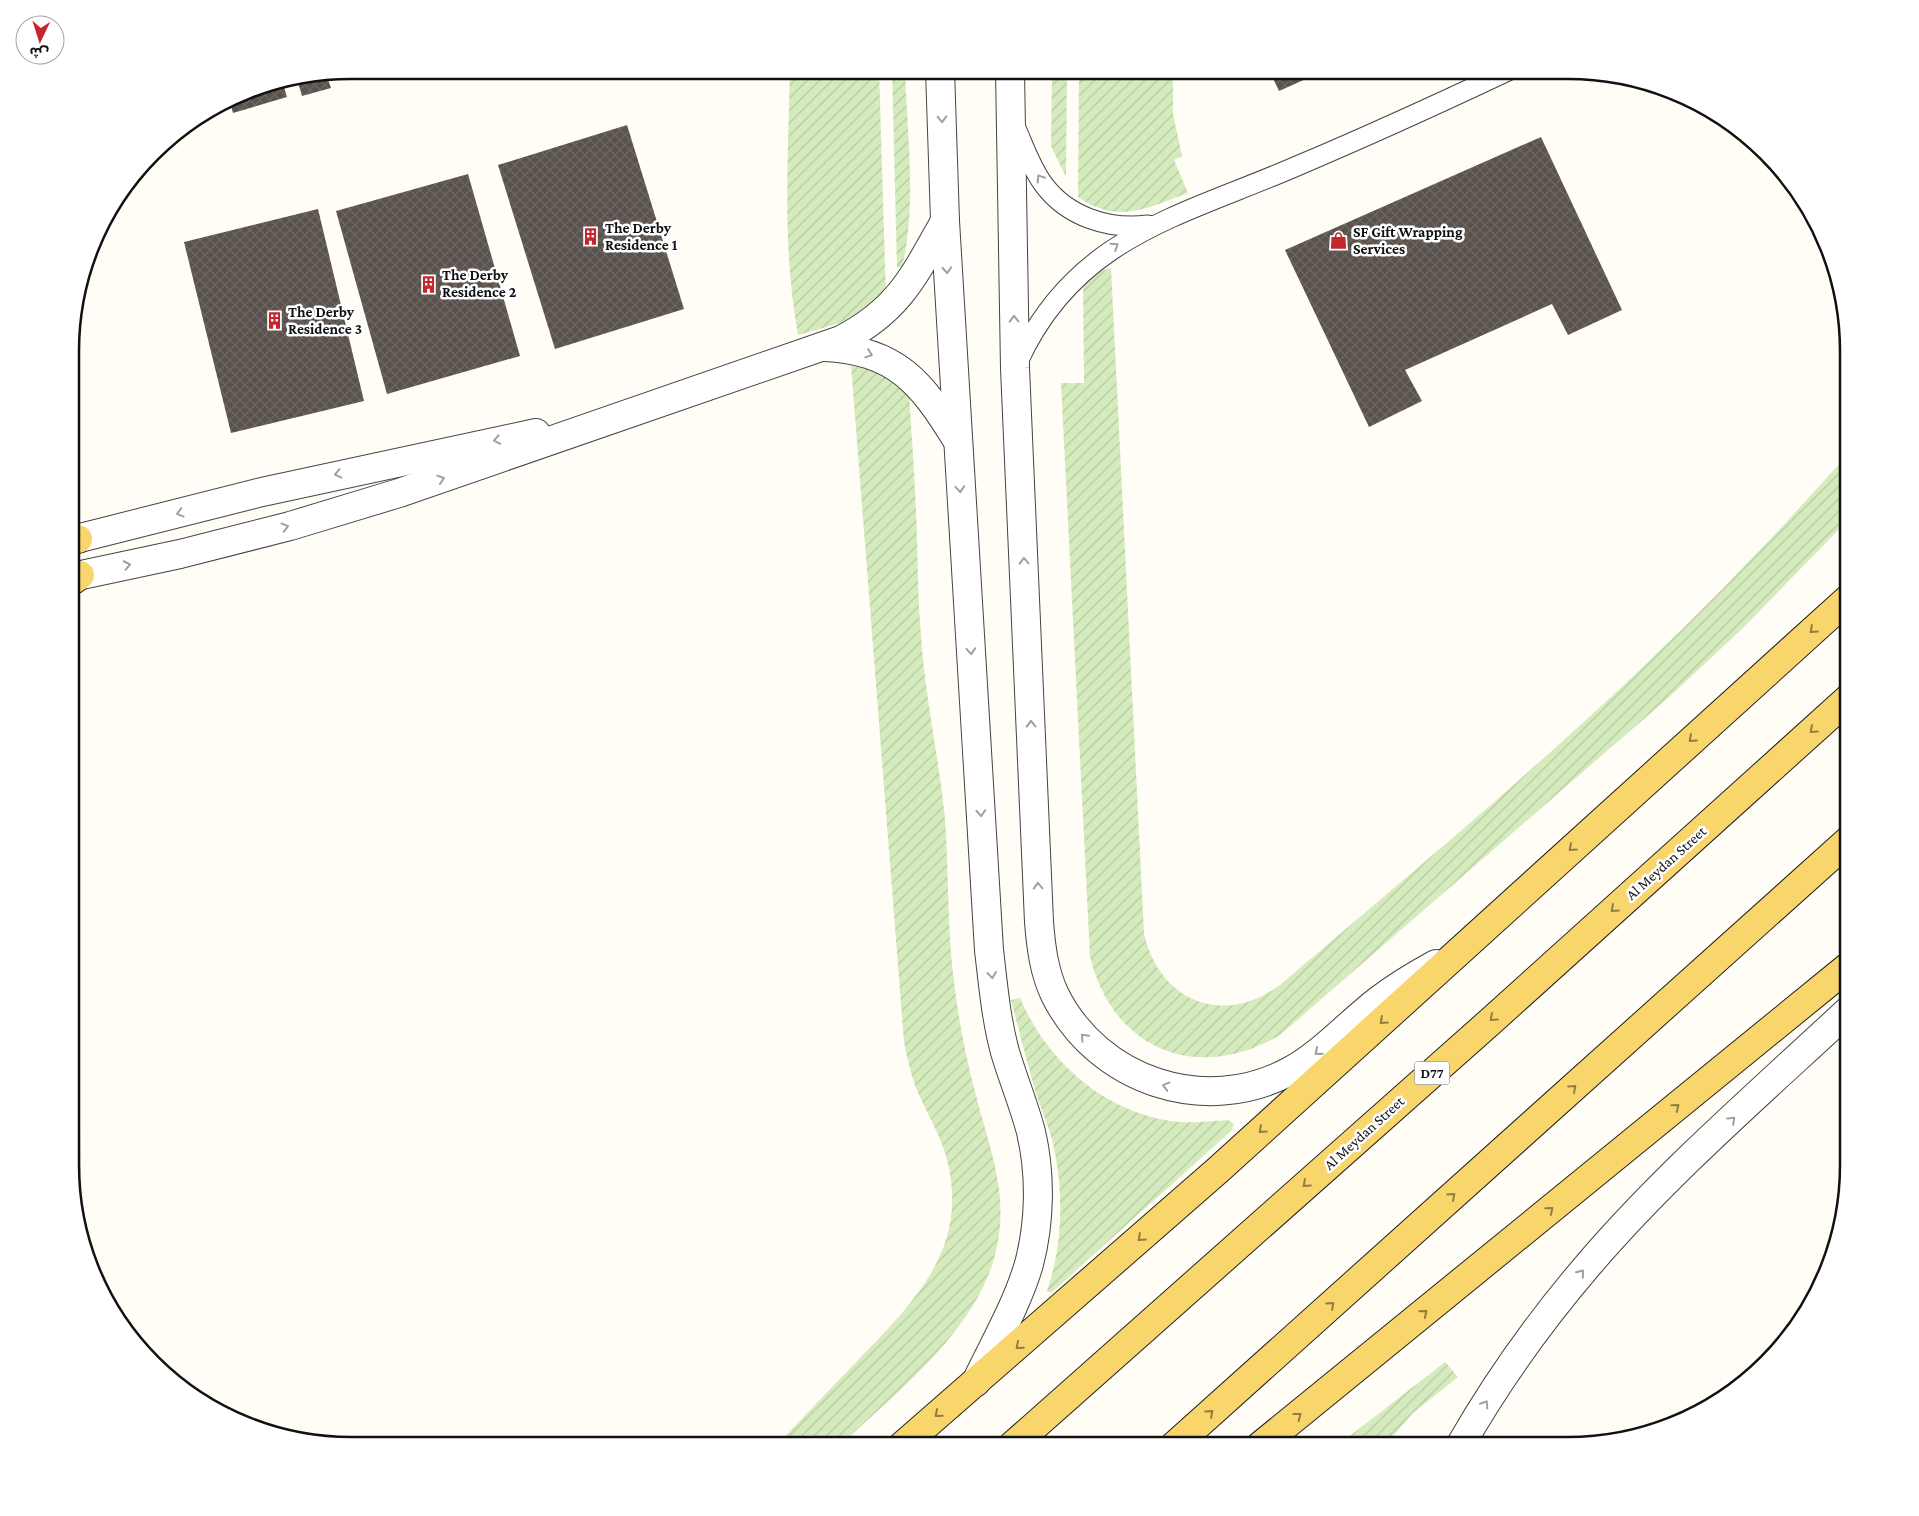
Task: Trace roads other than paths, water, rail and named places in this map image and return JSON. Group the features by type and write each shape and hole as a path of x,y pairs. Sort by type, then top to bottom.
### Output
{"main road":[{"path":"913,1437 1210,1177 1840,606"},
{"name":"Al Meydan Street","path":"1022,1437 1491,1020 1840,706"},
{"path":"1184,1437 1840,848"},
{"path":"1271,1437 1840,973"}],"street":[{"path":"940,79 945,221 988,950 995,1001 1005,1051 1031,1132 1038,1198 1036,1232 1028,1265 1017,1296 975,1384"},
{"path":"1010,79 1015,368 1040,947 1049,979 1068,1016 1083,1036 1101,1054 1122,1068 1144,1079 1168,1087 1218,1092 1267,1082 1290,1071 1312,1058 1394,990 1457,953"},
{"path":"79,577 290,526 399,493 821,347 860,330 893,304 912,279 945,221"},
{"path":"821,347 861,352 897,368 927,393 957,440"},
{"path":"79,538 379,465 613,418"},
{"path":"1466,1437 1511,1365 1589,1263 1658,1190 1840,1018"}],"lane":[{"path":"1015,368 1028,340 1043,316 1078,275 1115,246 1156,224 1297,166 1488,79"},
{"path":"1010,116 1034,169 1044,186 1074,212 1107,224 1136,227 1156,224"}],"place":[{"name":"The Derby Residence 1","path":"591,237"},
{"name":"SF Gift Wrapping Services","path":"1339,241"},
{"name":"The Derby Residence 2","path":"428,284"},
{"name":"The Derby Residence 3","path":"274,321"}]}
